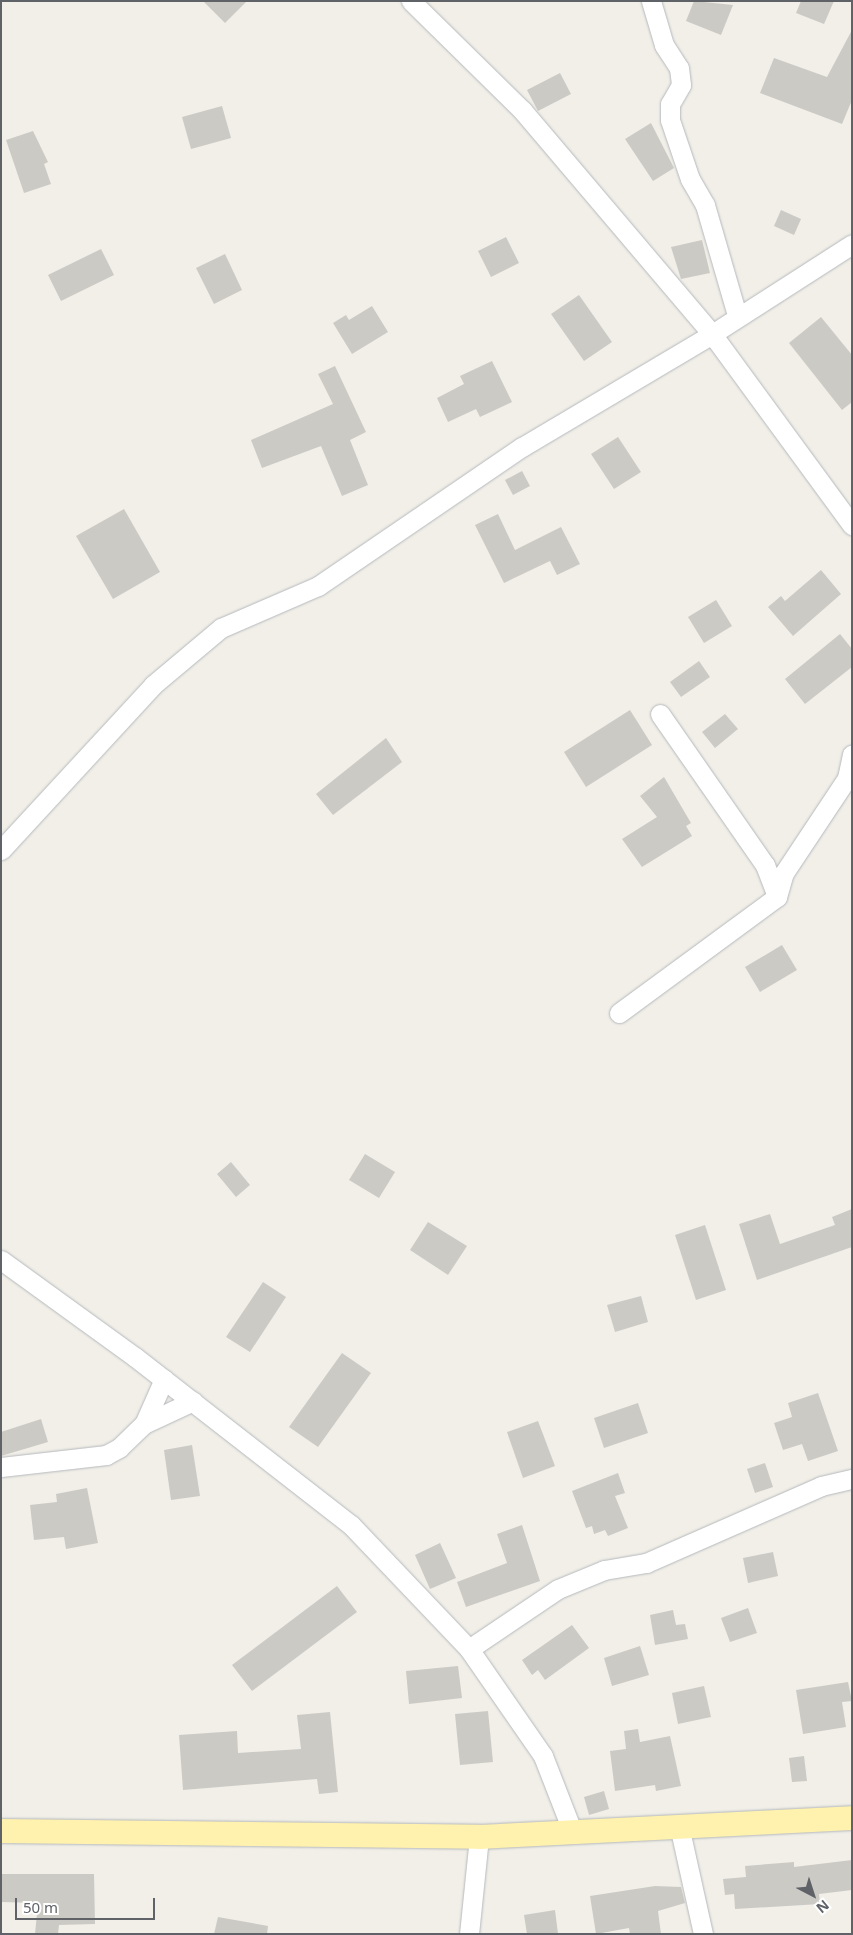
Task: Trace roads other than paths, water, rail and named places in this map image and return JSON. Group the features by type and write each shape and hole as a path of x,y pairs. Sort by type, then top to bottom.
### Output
{"main road":[{"path":"1,1830 479,1838 680,1830 852,1818"}],"street":[{"path":"411,1 522,110 712,334 852,525"},
{"path":"652,1 664,45 679,68 681,86 670,104 670,120 690,179 705,205 737,315"},
{"path":"1,850 153,685 221,628 318,586 522,447 712,334 737,315 852,244"},
{"path":"660,714 765,865 777,896"},
{"path":"619,1013 777,896 784,873 847,778 852,755"},
{"path":"1,1260 164,1379 351,1525 469,1649 543,1756 573,1833"},
{"path":"1,1467 106,1455 130,1440 144,1424 164,1379"},
{"path":"144,1424 193,1401"},
{"path":"469,1649 558,1589 604,1570 646,1563 821,1486 852,1479"},
{"path":"680,1830 703,1934"},
{"path":"469,1934 479,1838"}]}
